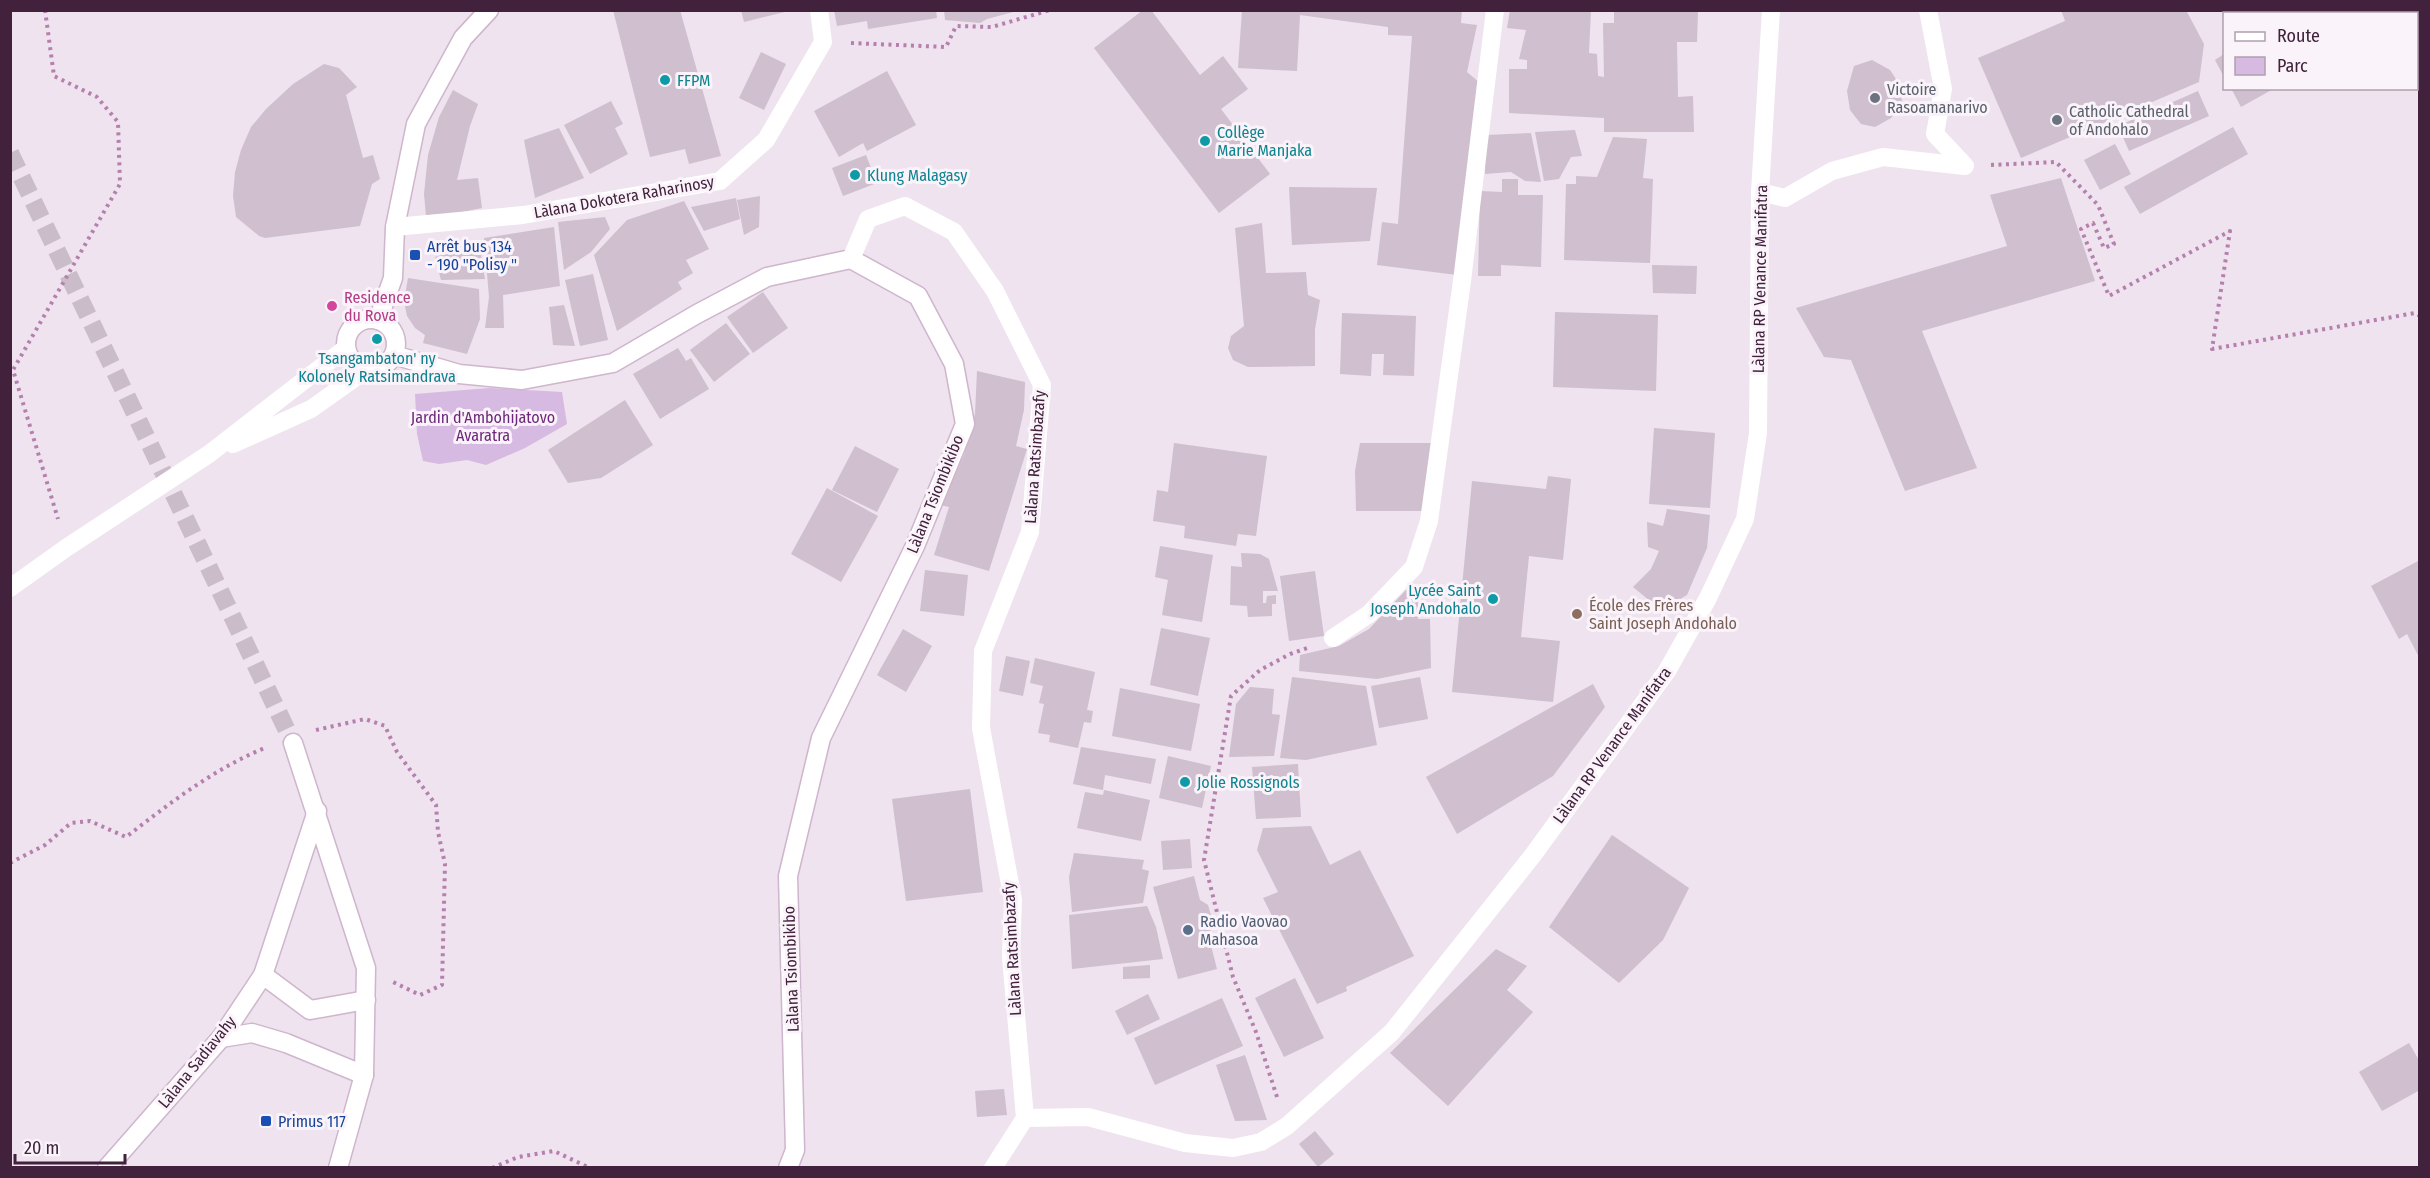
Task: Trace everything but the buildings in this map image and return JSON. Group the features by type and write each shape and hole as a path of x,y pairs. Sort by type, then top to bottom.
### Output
{"street":[{"path":"378,320 393,278 395,227 416,124 463,38 489,10"},
{"path":"819,10 823,42"},
{"path":"1333,638 1369,614 1414,567 1429,521 1495,10"},
{"name":"Làlana RP Venance Manifatra","path":"1025,1118 1088,1117 1185,1143 1233,1148 1261,1142 1287,1126 1392,1032 1533,855 1667,671 1708,598 1745,519 1758,433 1760,192 1771,10"},
{"path":"1929,10 1943,89 1935,134 1965,166"},
{"name":"Làlana Dokotera Raharinosy","path":"395,227 523,215 720,181 766,140 823,42"},
{"path":"1760,192 1785,198 1832,171 1883,158 1965,166"},
{"name":"Làlana Ratsimbazafy","path":"851,259 868,219 905,206 954,232 995,291 1042,385 1030,532 983,651 981,728 1012,900 1011,957 1025,1118"},
{"path":"394,356 459,374 522,380 613,363 697,314 767,277 851,259"},
{"name":"Làlana Tsiombikibo","path":"788,1167 795,1150 788,876 821,738 915,546 964,424 954,364 918,296 851,259"},
{"path":"209,454 311,409 366,370 382,368 390,363 394,356 396,339 392,330 378,320 370,318 354,325 348,332 346,348 352,362 366,370"},
{"path":"10,588 66,548 209,454 346,348"},
{"path":"293,742 366,968 364,1075 338,1167"},
{"name":"Làlana Sadiavahy","path":"107,1167 221,1038 262,975 317,811"},
{"path":"262,975 310,1010 366,1000"},
{"path":"221,1038 252,1033 286,1043 364,1075"},
{"path":"993,1167 1025,1118"}],"path":[{"path":"45,10 54,76 97,97 118,122 120,184 14,370 66,548"},
{"path":"823,42 946,47 956,26 992,27 1050,10"},
{"path":"1965,166 2056,162 2098,205 2114,244 2104,248 2093,224 2081,229 2109,296 2230,231 2212,349 2415,313 2420,316"},
{"path":"1287,1126 1256,1032 1233,977 1204,860 1231,696 1260,670 1290,654 1333,638"},
{"path":"492,1167 518,1157 554,1151 590,1167"}],"green space":[{"name":"Jardin d'Ambohijatovo Avaratra","path":"489,388 562,392 567,424 525,448 486,465 467,460 439,464 423,461 417,434 415,394"}],"tunnel":[{"path":"10,153 293,743"}],"place":[{"name":"FFPM","path":"665,80"},
{"name":"Victoire Rasoamanarivo","path":"1875,98"},
{"name":"Catholic Cathedral of Andohalo","path":"2057,120"},
{"name":"Collège Marie Manjaka","path":"1205,141"},
{"name":"Klung Malagasy","path":"855,175"},
{"name":"Arrêt bus 134 - 190 \"Polisy \"","path":"415,255"},
{"name":"Residence du Rova","path":"332,306"},
{"name":"Tsangambaton' ny Kolonely Ratsimandrava","path":"377,339"},
{"name":"Lycée Saint Joseph Andohalo","path":"1493,599"},
{"name":"École des Frères Saint Joseph Andohalo","path":"1577,614"},
{"name":"Jolie Rossignols","path":"1185,782"},
{"name":"Radio Vaovao Mahasoa","path":"1188,930"},
{"name":"Primus 117","path":"266,1121"}]}
